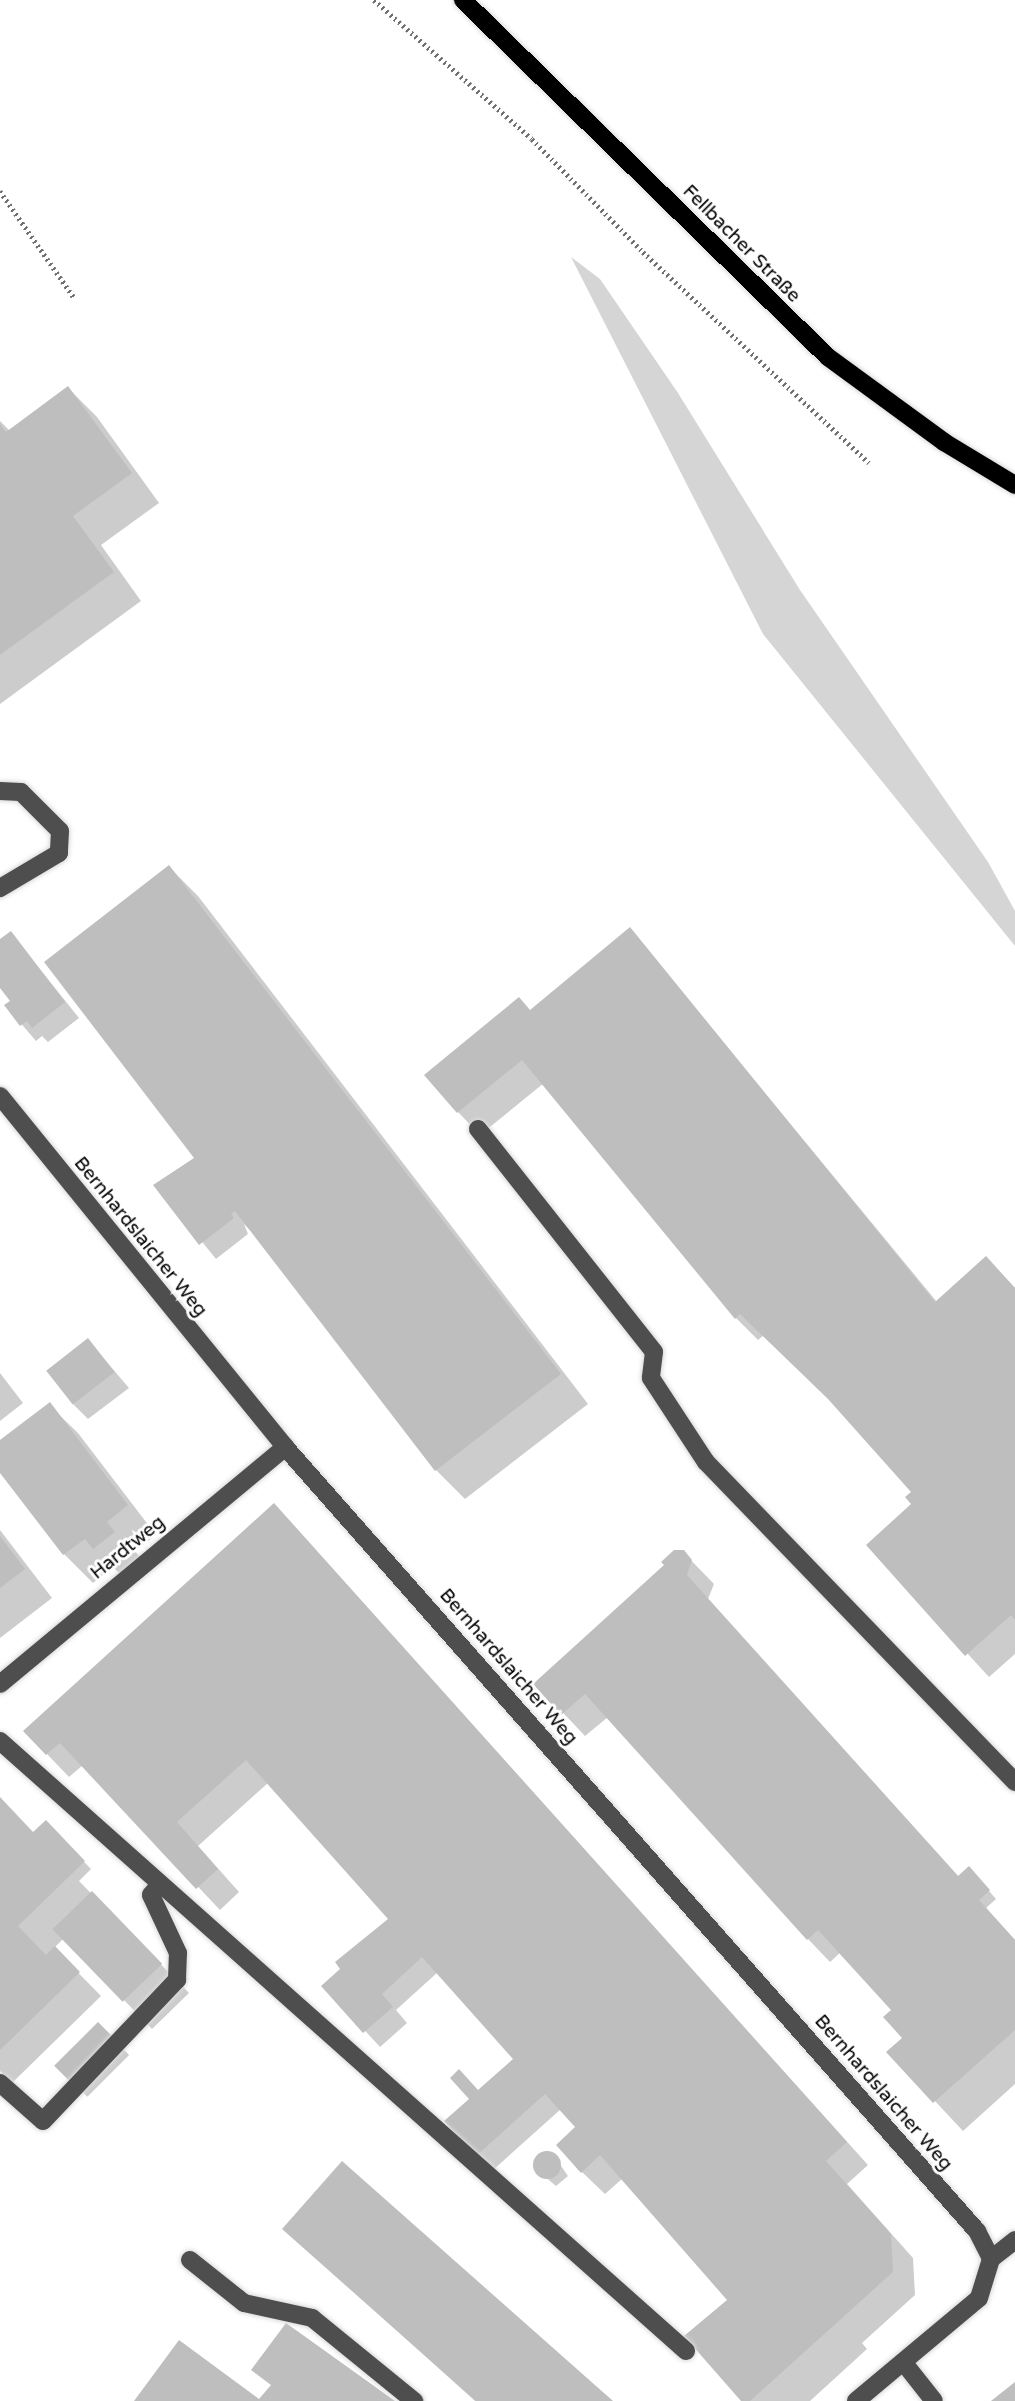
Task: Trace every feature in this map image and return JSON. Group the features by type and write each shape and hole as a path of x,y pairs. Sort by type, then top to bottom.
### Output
{"main road":[{"name":"Fellbacher Straße","path":"463,0 828,357 944,442 1015,485"}],"street":[{"path":"0,791 21,792 60,831 59,853 0,887"},
{"name":"Bernhardslaicher Weg","path":"0,1096 285,1447 967,2220 987,2244 991,2259"},
{"path":"478,1129 654,1352 651,1378 706,1462 1015,1782"},
{"name":"Hardtweg","path":"0,1684 285,1447"},
{"path":"0,1741 686,2351"},
{"path":"0,2083 43,2121 177,1980 178,1953 151,1895 160,1884"},
{"path":"856,2401 979,2298 991,2259 1015,2241"},
{"path":"190,2260 244,2303 312,2318 414,2401"},
{"path":"904,2363 934,2401"}],"path":[{"path":"374,0 532,139 643,252 869,463"},
{"path":"0,191 75,299"}],"shaded area":[{"path":"571,257 600,279 678,393 800,590 988,862 1015,911 1015,946 763,634"}],"building":[{"path":"68,386 132,473 73,516 114,572 0,655 0,424 6,432"},
{"path":"169,865 561,1374 435,1471 235,1211 231,1214 234,1218 199,1245 153,1185 194,1158 44,962"},
{"path":"630,927 935,1302 986,1256 1015,1288 1015,1620 1011,1615 965,1656 866,1545 911,1504 905,1497 911,1492 828,1399 740,1314 735,1319 522,1060 457,1113 424,1075 519,997 530,1010"},
{"path":"11,931 65,1002 32,1028 27,1021 20,1026 4,1005 10,1001 0,988 0,939"},
{"path":"88,1338 114,1372 73,1405 46,1371"},
{"path":"50,1402 128,1505 107,1522 115,1532 93,1549 85,1539 63,1555 0,1473 0,1440"},
{"path":"274,1503 847,2142 826,2161 891,2234 893,2272 750,2401 741,2401 684,2336 727,2300 600,2155 581,2173 556,2145 575,2127 545,2094 476,2156 444,2121 469,2099 450,2078 459,2069 478,2090 513,2059 422,1957 382,1994 393,2007 363,2033 321,1986 340,1969 335,1962 388,1919 246,1760 177,1822 218,1869 196,1889 60,1743 46,1755 23,1731"},
{"path":"0,1536 25,1569 0,1588"},
{"path":"674,1550 684,1550 692,1560 687,1575 958,1876 969,1866 990,1890 979,1900 1015,1940 1015,2030 933,2103 886,2052 902,2038 883,2017 891,2010 818,1930 807,1940 585,1694 561,1715 533,1684 664,1565 661,1562"},
{"path":"0,1797 33,1832 46,1820 85,1861 18,1926 46,1955 55,1946 80,1972 0,2050"},
{"path":"92,1891 162,1964 123,2002 52,1929"},
{"path":"98,2022 115,2039 71,2083 54,2066"},
{"path":"547,2151 557,2155 561,2165 557,2175 547,2179 537,2175 533,2165 537,2155"},
{"path":"342,2161 613,2401 476,2401 282,2229"},
{"path":"286,2323 395,2401 134,2401 179,2340 259,2399 271,2385 251,2370"},
{"path":"1015,2382 1015,2401 991,2401"}]}
